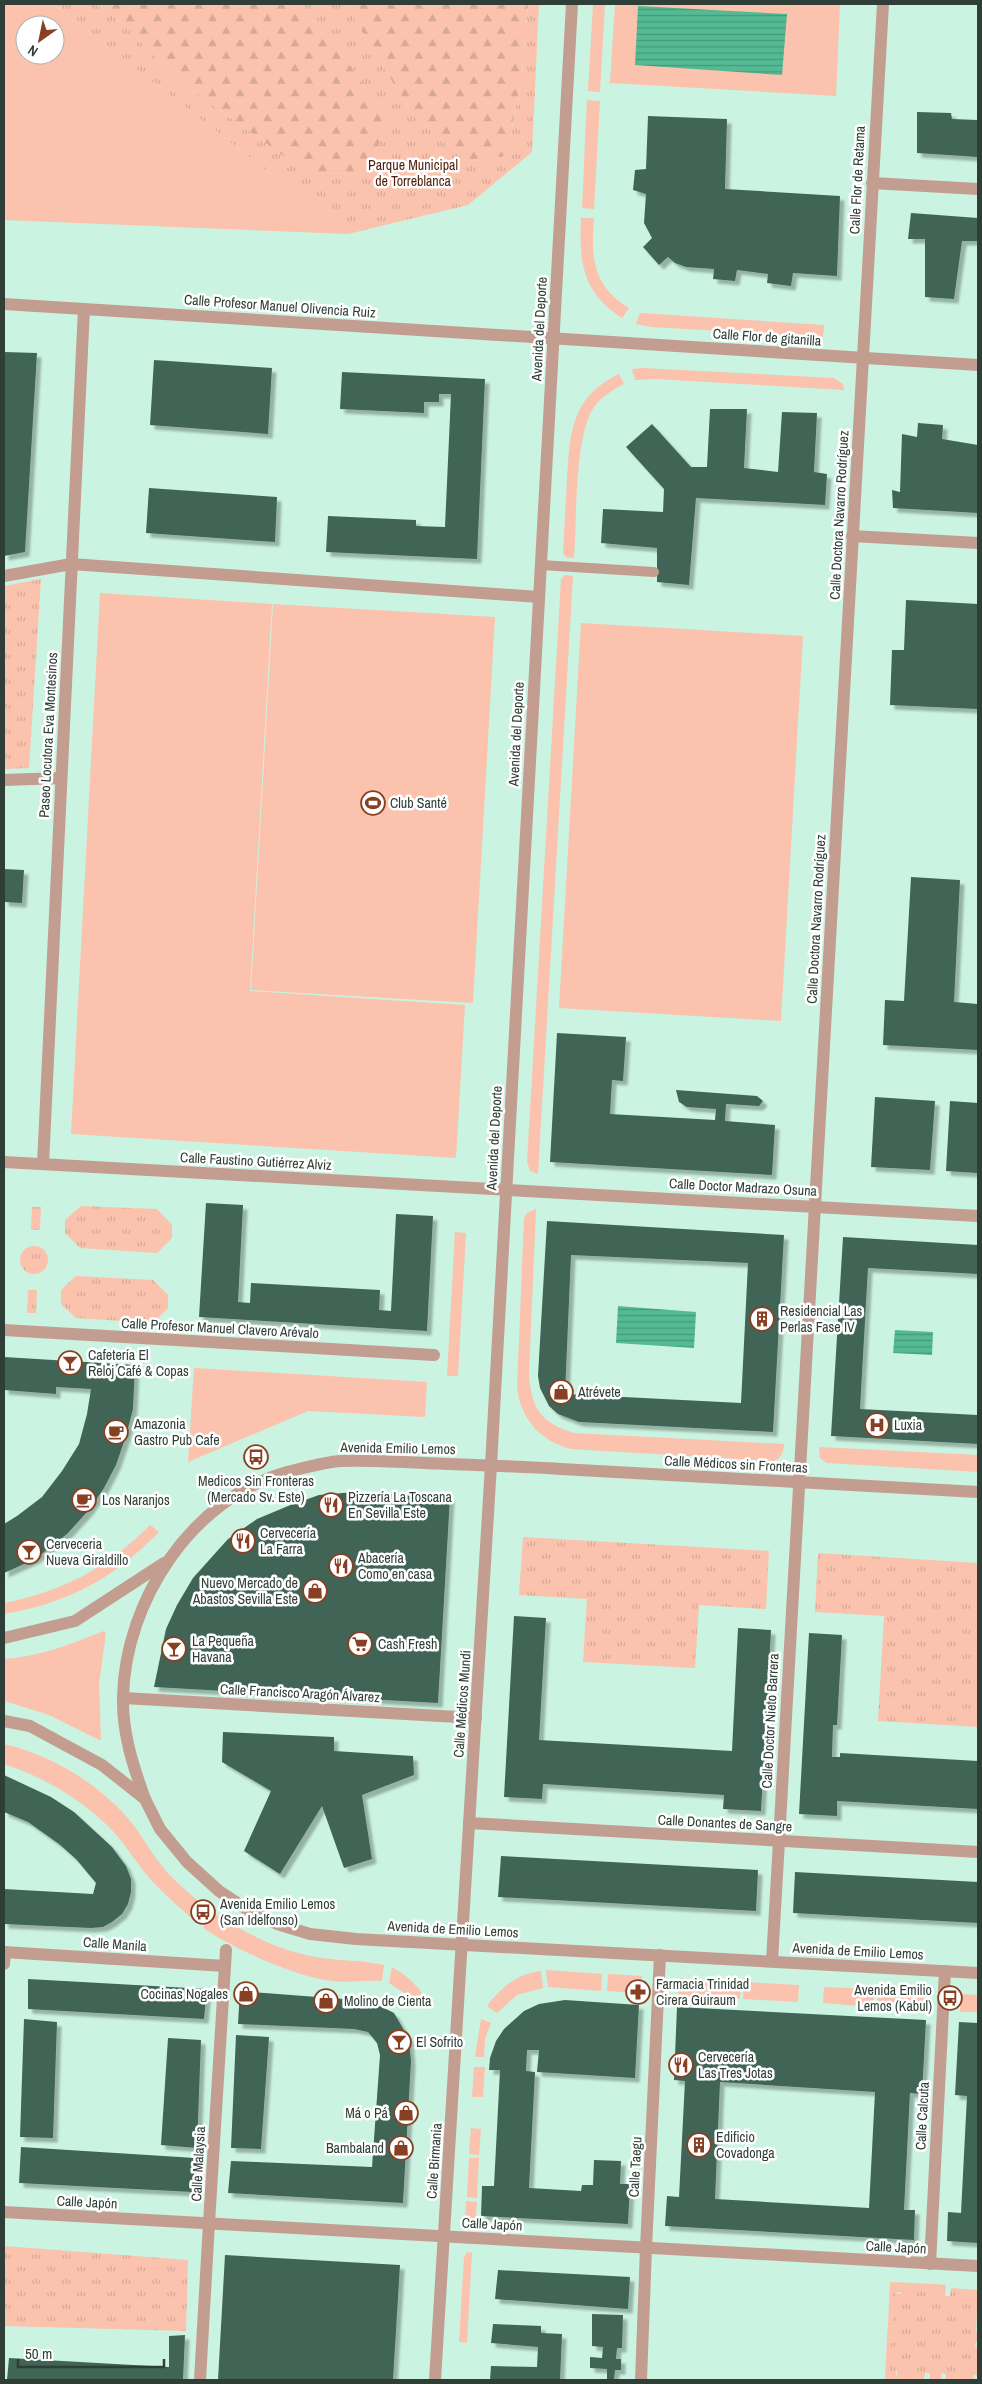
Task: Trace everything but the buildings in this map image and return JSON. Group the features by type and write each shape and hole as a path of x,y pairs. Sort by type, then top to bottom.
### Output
{"street":[{"name":"Avenida del Deporte","path":"492,1465 572,4"},
{"name":"Calle Flor de Retama","path":"862,358 883,4"},
{"path":"872,183 978,189"},
{"name":"Calle Profesor Manuel Olivencia Ruiz","path":"4,304 553,338"},
{"name":"Paseo Locutora Eva Montesinos","path":"43,1164 84,309"},
{"name":"Calle Flor de gitanilla","path":"553,338 978,365"},
{"name":"Calle Doctora Navarro Rodríguez","path":"798,1482 862,358"},
{"path":"852,536 978,543"},
{"path":"4,576 71,564 539,597"},
{"path":"4,780 61,778"},
{"name":"Calle Faustino Gutiérrez Alviz","path":"4,1162 506,1190"},
{"name":"Calle Doctor Madrazo Osuna","path":"506,1190 978,1216"},
{"name":"Calle Profesor Manuel Clavero Arévalo","path":"4,1330 434,1355"},
{"name":"Avenida Emilio Lemos","path":"145,1799 134,1768 126,1735 123,1698 126,1664 134,1627 148,1593 168,1560 189,1536 219,1509 256,1485 285,1473 339,1461 492,1465"},
{"name":"Calle Médicos sin Fronteras","path":"492,1465 978,1492"},
{"name":"Calle Médicos Mundi","path":"462,1944 492,1465"},
{"name":"Calle Doctor Nieto Barrera","path":"772,1961 798,1482"},
{"path":"4,1638 75,1621 168,1560"},
{"name":"Calle Francisco Aragón Álvarez","path":"123,1698 476,1718"},
{"name":"Avenida de Emilio Lemos","path":"4,1721 30,1726 102,1765 145,1799 160,1829 187,1862 219,1890 245,1908 277,1924 310,1934 356,1939 978,1973"},
{"name":"Calle Donantes de Sangre","path":"469,1824 978,1852"},
{"name":"Calle Birmania","path":"435,2380 462,1944"},
{"name":"Calle Malaysia","path":"200,2380 226,1950"},
{"name":"Calle Taegu","path":"641,2380 660,1955"},
{"name":"Calle Manila","path":"4,1956 225,1966"},
{"name":"Calle Calcuta","path":"930,2264 945,1971"},
{"name":"Calle Japón","path":"4,2212 978,2266"}],"lane":[{"path":"541,565 654,572"}],"green space":[{"path":"4,4 53,4 348,234 4,220"},
{"name":"Parque Municipal de Torreblanca","path":"53,4 95,4 121,21 172,76 307,173 365,174 389,122 349,64 311,19 303,4 345,4 412,114 467,162 507,156 522,74 528,4 539,4 532,152 468,205 348,234"},
{"path":"95,4 303,4 311,19 349,64 389,122 365,174 307,173 172,76 121,21"},
{"path":"345,4 528,4 522,74 507,156 467,162 412,114"},
{"path":"593,4 605,4 600,92 588,91"},
{"path":"615,4 840,4 836,96 610,83"},
{"path":"587,100 600,101 594,209 582,208"},
{"path":"581,218 594,218 593,245 596,269 608,290 629,308 622,318 598,298 586,275 581,249"},
{"path":"640,313 824,325 823,337 651,327 636,324"},
{"path":"632,369 834,378 843,384 844,390 655,379 635,380"},
{"path":"619,374 624,384 612,391 594,407 583,437 576,501 574,558 567,558 563,554 568,463 572,432 582,405 603,383"},
{"path":"565,575 573,576 538,1174 530,1171 527,1162 561,579"},
{"path":"41,579 29,768 4,769 4,586"},
{"path":"100,593 272,604 250,991 465,1005 456,1158 71,1134"},
{"name":"Club Santé","path":"273,604 495,617 473,1003 251,990"},
{"path":"581,623 803,636 781,1021 559,1008"},
{"path":"81,1206 157,1209 172,1225 172,1238 157,1253 80,1248 65,1233 65,1220"},
{"path":"32,1207 41,1207 40,1230 31,1230"},
{"path":"536,1209 529,1374 535,1405 546,1419 574,1433 784,1444 783,1452 779,1458 774,1461 571,1449 550,1440 534,1427 523,1409 517,1388 524,1218 527,1213"},
{"path":"455,1232 466,1233 458,1376 447,1376"},
{"path":"34,1246 44,1250 48,1260 44,1270 34,1274 24,1270 20,1260 24,1250"},
{"path":"76,1276 153,1280 168,1295 168,1308 153,1323 76,1318 61,1304 61,1290"},
{"path":"28,1290 37,1290 36,1313 27,1313"},
{"path":"194,1368 427,1382 425,1417 308,1411 188,1462"},
{"path":"819,1447 978,1455 978,1472 827,1463 820,1458"},
{"path":"150,1525 159,1532 142,1549 107,1576 69,1596 4,1614 4,1603 46,1592 83,1576 118,1553"},
{"path":"523,1537 769,1551 766,1609 699,1605 695,1668 583,1662 587,1599 519,1595"},
{"path":"818,1553 978,1563 978,1727 878,1721 884,1616 815,1612"},
{"path":"104,1631 106,1633 99,1684 101,1740 49,1715 4,1701 4,1659 42,1653"},
{"path":"4,1744 38,1755 70,1770 112,1802 130,1821 168,1873 200,1903 190,1917 151,1880 108,1826 85,1806 46,1782 4,1764"},
{"path":"213,1913 250,1934 301,1954 384,1965 382,1981 332,1981 300,1974 265,1961 203,1928"},
{"path":"392,1967 412,1982 428,2002 415,2007 409,1996 389,1983"},
{"path":"546,1970 602,1974 601,1991 548,1987"},
{"path":"541,1971 543,1988 517,1995 497,2013 487,2006 510,1982 524,1975"},
{"path":"608,1974 642,1976 640,1993 607,1991"},
{"path":"679,1978 741,1982 740,1999 678,1995"},
{"path":"744,1982 799,1985 798,2002 743,1999"},
{"path":"824,1987 874,1989 873,2007 823,2003"},
{"path":"878,1989 927,1992 926,2009 877,2006"},
{"path":"961,1994 978,1995 978,2012 960,2012"},
{"path":"481,2019 491,2023 485,2039 484,2057 475,2057"},
{"path":"474,2067 485,2067 483,2097 472,2097"},
{"path":"471,2128 481,2129 479,2155 469,2154"},
{"path":"469,2158 479,2158 477,2198 467,2197"},
{"path":"466,2201 477,2202 475,2226 469,2226 465,2222"},
{"path":"4,2246 188,2260 186,2331 4,2326"},
{"path":"467,2252 472,2253 467,2343 459,2342 464,2257"},
{"path":"890,2282 934,2284 934,2296 929,2295 929,2288 894,2293 892,2320 900,2321 899,2327 888,2326"},
{"path":"934,2284 946,2285 945,2296 950,2296 951,2288 978,2290 976,2331 978,2331 978,2342 976,2342 975,2347 978,2347 978,2375 974,2375 973,2380 946,2380 946,2374 941,2373 941,2380 930,2380 930,2373 925,2373 924,2380 897,2379 897,2371 890,2371 891,2343 898,2343 899,2338 887,2337 888,2326 899,2327 900,2322 892,2321 893,2293 901,2294 902,2286 929,2288 929,2295 934,2296"},
{"path":"887,2337 899,2338 898,2343 891,2343 897,2379 921,2380 885,2380"}],"shaded area":[{"path":"638,6 787,14 782,75 635,65"},
{"path":"618,1306 696,1312 694,1348 616,1343"},
{"path":"895,1330 933,1332 932,1355 893,1353"}],"place":[{"name":"Club Santé","path":"373,803"},
{"name":"Residencial Las Perlas Fase IV","path":"762,1319"},
{"name":"Cafetería El Reloj Café & Copas","path":"70,1363"},
{"name":"Atrévete","path":"561,1392"},
{"name":"Luxia","path":"877,1425"},
{"name":"Amazonia Gastro Pub Cafe","path":"116,1432"},
{"name":"Medicos Sin Fronteras (Mercado Sv. Este)","path":"256,1457"},
{"name":"Los Naranjos","path":"84,1500"},
{"name":"Pizzería La Toscana En Sevilla Este","path":"331,1505"},
{"name":"Cervecería La Farra","path":"243,1541"},
{"name":"Cerveceria Nueva Giraldillo","path":"29,1552"},
{"name":"Abacería Como en casa","path":"341,1566"},
{"name":"Nuevo Mercado de Abastos Sevilla Este","path":"315,1591"},
{"name":"Cash Fresh","path":"360,1644"},
{"name":"La Pequeña Havana","path":"174,1649"},
{"name":"Avenida Emilio Lemos (San Idelfonso)","path":"203,1912"},
{"name":"Farmacia Trinidad Cirera Guiraum","path":"638,1992"},
{"name":"Cocinas Nogales","path":"246,1994"},
{"name":"Avenida Emilio Lemos (Kabul)","path":"950,1998"},
{"name":"Molino de Cienta","path":"326,2001"},
{"name":"El Sofrito","path":"399,2042"},
{"name":"Cervecería Las Tres Jotas","path":"681,2065"},
{"name":"Má o Pá","path":"406,2113"},
{"name":"Edificio Covadonga","path":"699,2145"},
{"name":"Bambaland","path":"401,2148"}]}
